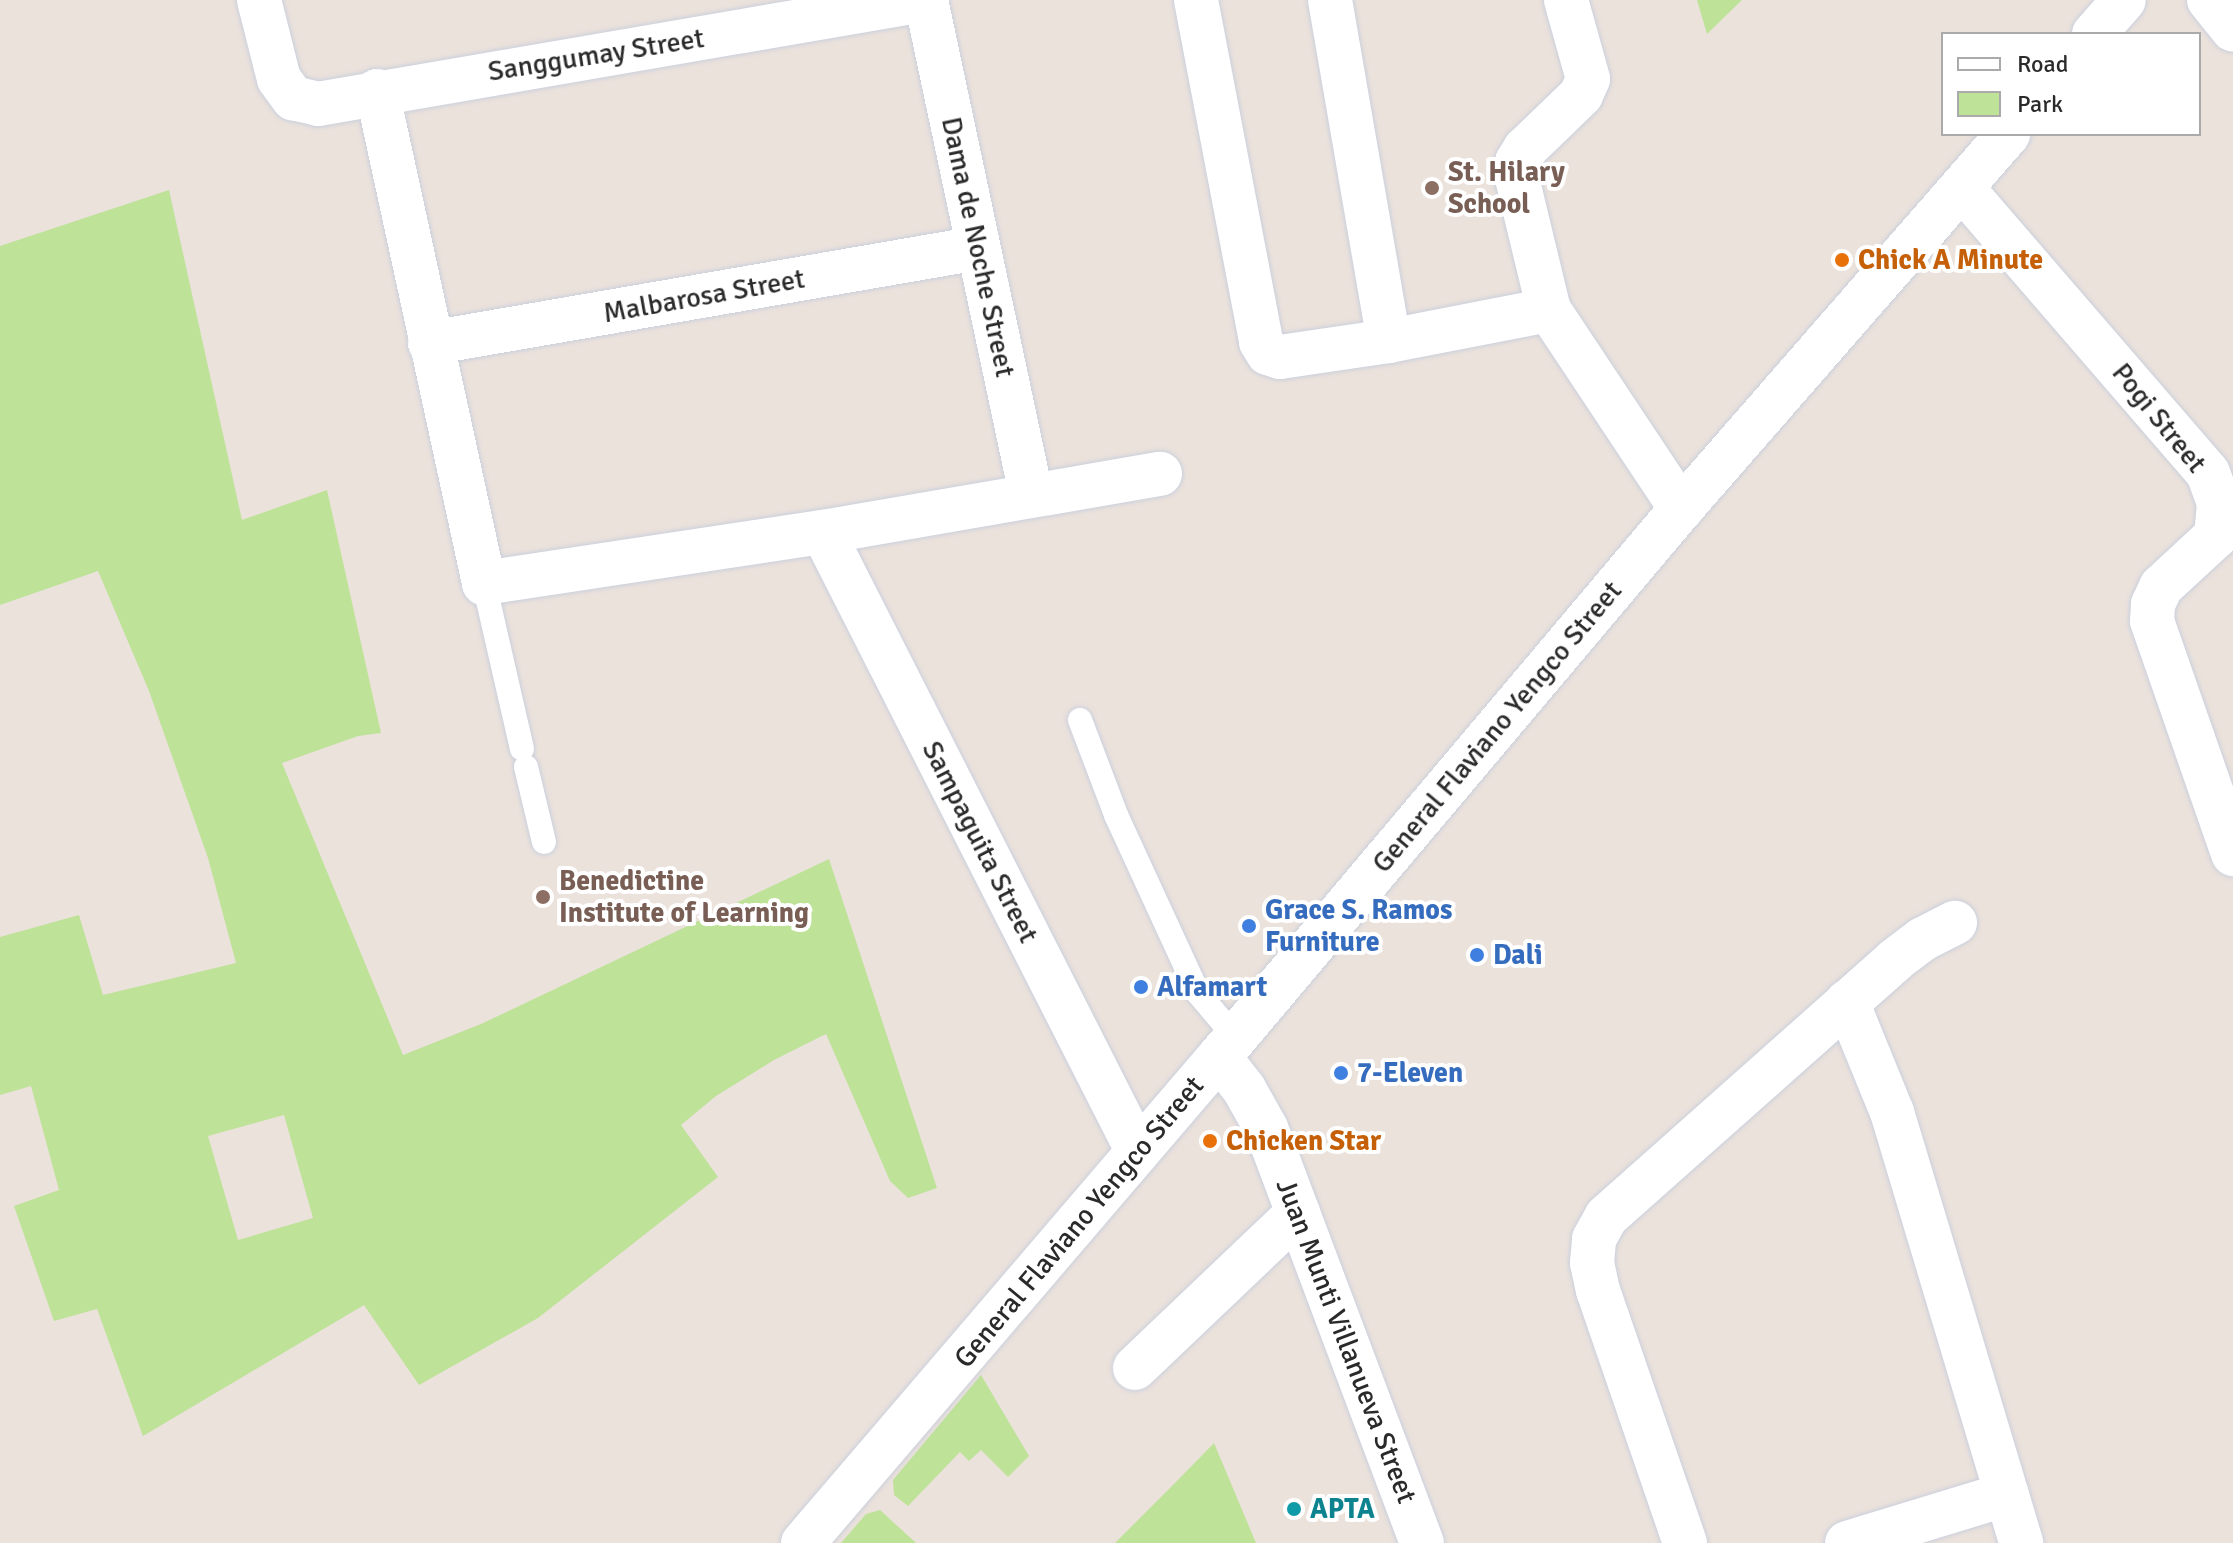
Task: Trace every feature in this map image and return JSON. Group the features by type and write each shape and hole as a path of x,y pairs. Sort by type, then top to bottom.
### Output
{"street":[{"name":"Sanggumay Street","path":"259,0 279,79 293,98 318,104 377,91 924,0"},
{"name":"Dama de Noche Street","path":"924,0 1031,494"},
{"path":"1196,0 1261,342 1268,353 1280,357 1389,341 1549,310"},
{"path":"1330,0 1389,341"},
{"path":"1566,0 1588,79 1581,95 1525,149 1517,162 1517,178 1549,310 1681,509"},
{"path":"2096,32 2124,0"},
{"path":"2209,0 2233,30"},
{"path":"377,91 484,583 823,532 1160,474"},
{"name":"General Flaviano Yengco Street","path":"803,1543 1228,1048 1681,509 2006,136"},
{"name":"Pogi Street","path":"1962,188 2208,473 2219,503 2216,536 2161,587 2153,604 2152,621 2233,854"},
{"name":"Malbarosa Street","path":"430,343 978,248"},
{"name":"Sampaguita Street","path":"823,532 1138,1152"},
{"path":"1685,1543 1598,1291 1592,1263 1594,1239 1606,1217 1847,1002 1895,960 1955,923"},
{"path":"1847,1002 1892,1112 2021,1543"},
{"name":"Juan Munti Villanueva Street","path":"1228,1048 1298,1213 1422,1543"},
{"path":"1135,1368 1298,1213"},
{"path":"1847,1543 2007,1494"}],"lane":[{"path":"484,583 544,842"},
{"path":"1080,720 1116,815 1198,993 1228,1048"}],"green space":[{"path":"1697,0 1742,0 1707,34"},
{"path":"169,190 242,520 327,490 381,733 358,736 282,763 403,1055 481,1024 829,859 937,1188 908,1198 890,1181 826,1034 774,1060 716,1096 681,1125 718,1177 538,1318 419,1385 364,1305 143,1436 97,1309 54,1321 14,1206 59,1190 31,1086 0,1095 0,937 79,915 103,995 236,963 208,858 149,691 98,571 0,605 0,246","holes":["284,1115 313,1218 238,1240 208,1136"]},
{"path":"981,1375 1029,1456 1008,1477 981,1450 969,1461 960,1452 908,1506 894,1495 893,1480"},
{"path":"1214,1443 1256,1543 1115,1543 1174,1484"},
{"path":"880,1510 916,1543 841,1543 866,1514"}],"place":[{"name":"St. Hilary School","path":"1432,188"},
{"name":"Chick A Minute","path":"1842,260"},
{"name":"Benedictine Institute of Learning","path":"543,897"},
{"name":"Grace S. Ramos Furniture","path":"1249,926"},
{"name":"Dali","path":"1477,955"},
{"name":"Alfamart","path":"1141,987"},
{"name":"7-Eleven","path":"1341,1073"},
{"name":"Chicken Star","path":"1210,1141"},
{"name":"APTA","path":"1294,1509"}]}
